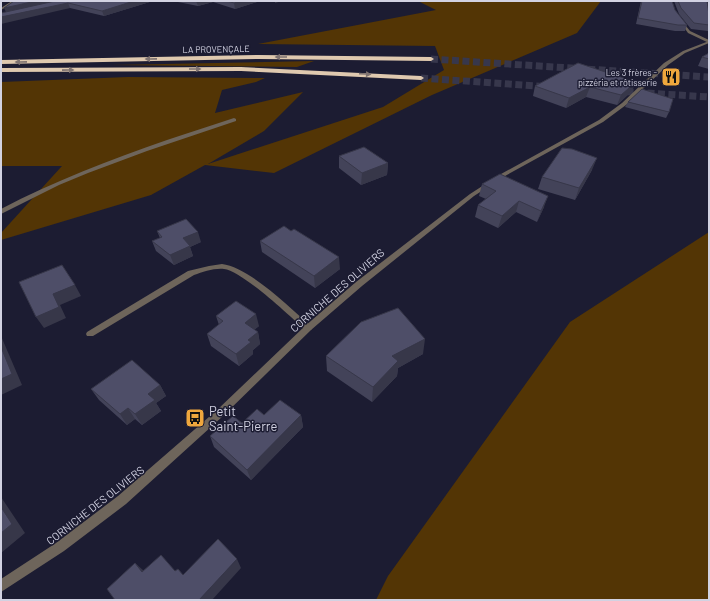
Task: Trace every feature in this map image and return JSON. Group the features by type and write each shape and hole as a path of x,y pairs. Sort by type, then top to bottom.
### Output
{"highway":[{"name":"LA PROVENÇALE","path":"1,62 320,57 432,59"},
{"name":"LA PROVENÇALE","path":"1,70 276,70 422,78"}],"street":[{"path":"1,9 14,1"},
{"path":"676,16 689,32 709,42"},
{"name":"CORNICHE DES OLIVIERS","path":"1,586 60,547 122,500 220,413 308,328 359,284 472,195 503,175 601,121 624,104 666,64 684,52 709,42"},
{"path":"1,212 40,191 114,160 234,120"},
{"path":"90,334 191,273 208,268 228,267 242,274 308,328"}],"shaded area":[{"path":"418,1 601,1 577,33 432,95 274,173 205,165 151,195 1,240 1,233 62,166 1,166 1,82 128,77 265,78 256,82 222,90 215,113 303,92 264,131 208,164 383,107 444,70 435,46 258,44 436,10"},
{"path":"314,61 297,67 111,65"},
{"path":"709,232 709,600 376,600 388,576 570,322"}],"building":[{"path":"14,1 36,1 4,8"},
{"path":"55,1 134,1 102,11 68,3 1,17 1,13"},
{"path":"227,1 241,1 234,3"},
{"path":"642,1 672,1 675,10 687,25 678,25 638,18"},
{"path":"678,1 707,1 709,25 694,23 681,8"},
{"path":"709,53 709,59 702,57"},
{"path":"578,63 636,82 621,95 590,87 569,98 535,86"},
{"path":"642,89 673,99 669,112 628,102"},
{"path":"364,147 388,163 362,173 339,156"},
{"path":"562,148 572,149 597,158 579,188 542,177"},
{"path":"500,174 548,196 541,211 519,201 502,216 478,205 496,191 482,184"},
{"path":"186,219 198,232 183,238 190,246 170,255 152,241 162,237 157,231"},
{"path":"284,226 291,231 294,229 339,257 314,276 260,241"},
{"path":"62,265 75,285 53,294 59,307 36,317 19,282"},
{"path":"236,301 256,314 245,323 258,332 248,340 251,342 236,354 207,334 223,321 216,316"},
{"path":"398,308 425,339 392,356 398,361 373,387 326,356 361,322"},
{"path":"1,347 12,374 1,379"},
{"path":"132,360 160,385 148,394 155,400 135,414 128,408 120,414 91,389"},
{"path":"280,400 301,415 247,470 210,436 233,416 242,423 257,409 264,415"},
{"path":"1,507 12,524 1,533"},
{"path":"218,539 237,559 199,600 115,600 107,589 135,563 142,572 161,555 175,571 178,569 183,575"}],"tunnel":[{"path":"431,59 709,77"},
{"path":"421,78 552,87"},
{"path":"616,91 709,97"}],"place":[{"name":"Les 3 frères - pizzéria et rôtisserie","path":"671,77"},
{"name":"Petit Saint-Pierre","path":"195,418"}]}
